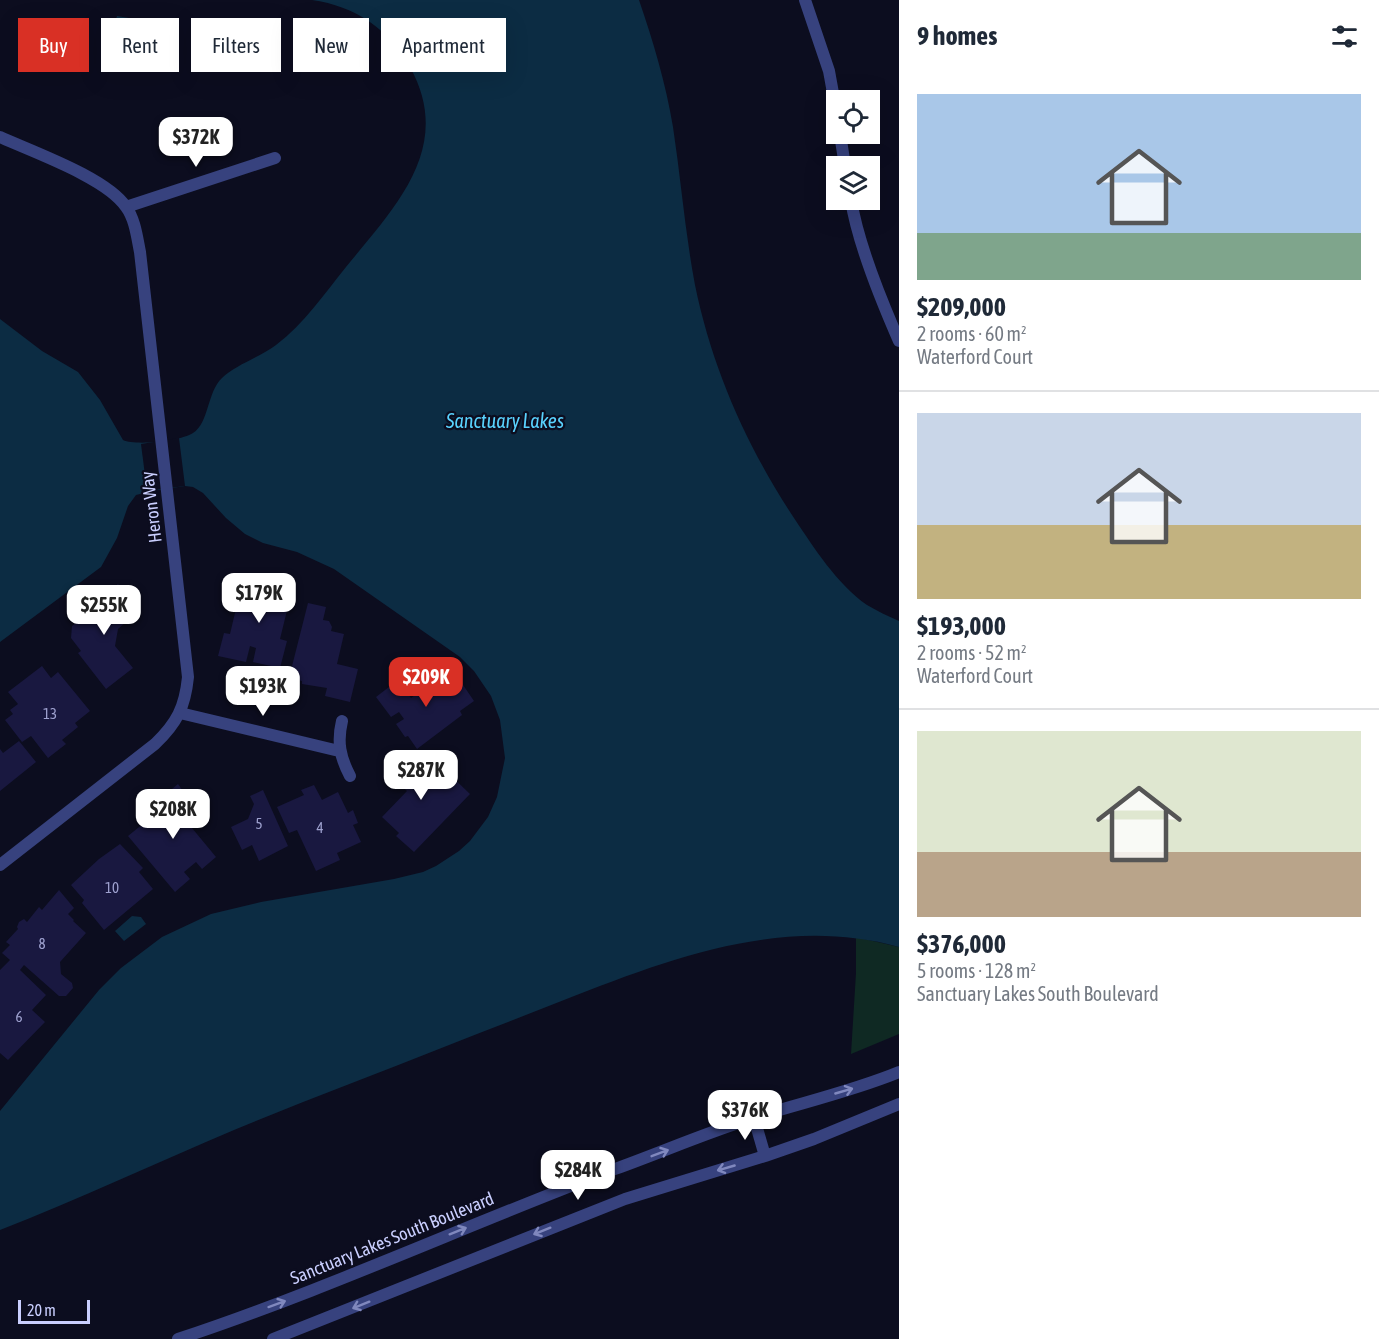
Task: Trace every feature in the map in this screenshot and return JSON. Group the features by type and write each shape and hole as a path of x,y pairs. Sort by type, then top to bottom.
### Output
{"street":[{"path":"805,0 829,71 832,90"},
{"name":"Heron Way","path":"0,137 94,179 126,207 136,230 187,663 187,690 180,713 170,730 0,865"},
{"path":"126,207 275,158"},
{"path":"854,210 867,258 899,341"},
{"path":"180,713 339,751"},
{"path":"342,721 339,751 350,777"},
{"name":"Sanctuary Lakes South Boulevard","path":"178,1339 281,1303 509,1210 754,1118 861,1086 899,1072"},
{"path":"273,1339 625,1199 765,1156 814,1139 899,1104"},
{"path":"754,1118 765,1156"}],"green space":[{"path":"856,937 899,947 899,1034 851,1054 856,973"}],"water":[{"name":"Sanctuary Lakes","path":"312,0 639,0 659,63 670,111 688,245 702,316 733,406 777,491 827,565 846,587 867,605 899,621 899,947 856,938 813,936 770,939 686,956 604,984 286,1109 0,1230 0,1111 99,990 121,968 162,937 211,914 261,902 423,872 459,851 470,841 488,817 497,797 505,758 500,720 491,696 474,671 460,657 334,569 297,552 263,543 245,534 226,518 203,493 193,487 185,486 136,495 128,506 117,538 101,567 0,642 0,319 42,351 78,372 100,400 123,440 148,443 187,436 193,433 202,422 213,391 222,378 276,345 305,318 399,199 413,175 422,150 426,124 422,96 412,72 506,72 506,18 381,18 381,31 369,22 369,18 362,18 328,3"},
{"path":"132,916 141,917 146,924 124,941 115,931"}],"pier":[{"path":"179,438 185,486 147,491 141,444"}],"building":[{"path":"243,579 272,586 273,582 293,586 280,639 287,641 280,668 253,662 256,648 250,646 246,662 218,656 224,633 230,634"},
{"path":"118,584 135,604 123,613 128,620 118,629 115,646 133,668 106,689 78,653 81,651 71,638 72,626 86,615 84,612"},
{"path":"308,603 326,607 323,620 329,621 331,631 344,634 337,664 358,669 350,702 325,696 327,688 302,684 302,681 289,678"},
{"path":"42,666 51,678 58,672 90,711 75,723 78,727 62,740 66,744 48,758 31,736 22,742 5,720 13,714 10,710 18,704 8,692"},
{"path":"443,674 454,688 461,682 474,701 460,711 462,715 417,749 396,724 404,719 399,712 391,717 376,697 398,680 411,698"},
{"path":"19,741 36,762 0,791 0,749 3,753"},
{"path":"405,753 433,779 443,768 470,794 414,852 396,836 399,833 382,817 407,791 387,772 386,763 395,754"},
{"path":"178,784 198,813 187,822 216,857 202,869 196,862 184,872 190,879 175,892 128,836 165,806 160,799"},
{"path":"314,785 322,800 338,792 348,813 353,810 358,823 353,825 361,842 337,853 340,860 316,871 297,830 289,833 277,807 304,795 301,790"},
{"path":"263,790 288,846 259,861 252,845 242,850 231,827 248,819 254,804 250,796"},
{"path":"120,844 143,868 139,872 153,889 104,930 71,885 99,859"},
{"path":"59,890 74,908 68,914 86,933 60,962 61,974 72,983 73,988 66,996 59,996 24,965 20,970 46,995 32,1010 45,1022 8,1060 0,1053 0,970 10,960 2,953 10,945 6,942 18,929 19,922 24,919 27,922 39,907 42,910"}]}
